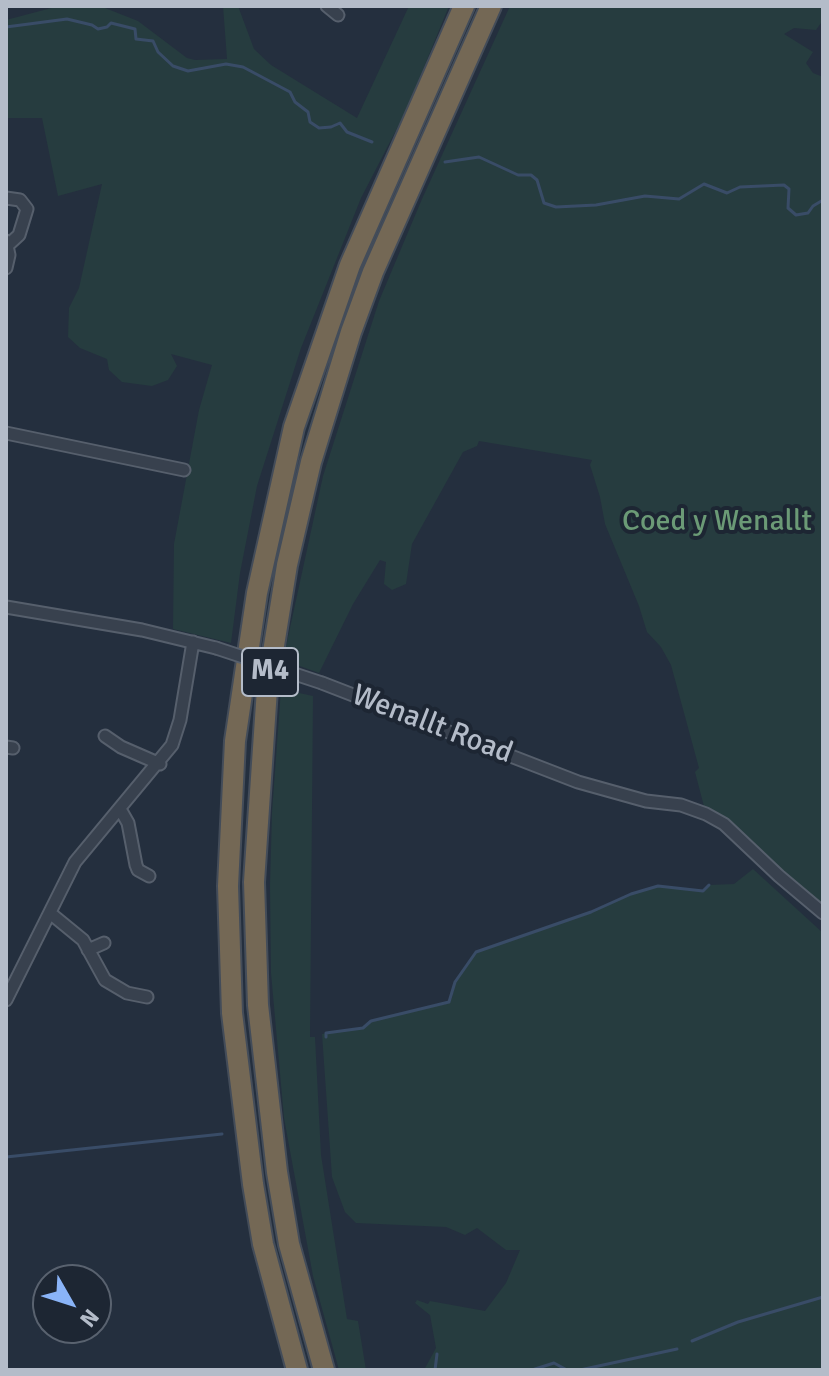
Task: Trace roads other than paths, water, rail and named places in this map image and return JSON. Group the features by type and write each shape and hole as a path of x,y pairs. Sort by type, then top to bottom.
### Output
{"highway":[{"name":"M4","path":"297,1370 263,1244 232,1013 228,886 235,741 257,593 294,427 350,265 464,6"},
{"name":"M4","path":"324,1370 289,1244 259,1020 254,882 267,689 287,565 311,462 351,332 373,272 491,6"}],"street":[{"path":"327,6 338,15"},
{"path":"6,198 20,200 27,209 19,235 7,244 9,255 6,268"},
{"path":"6,433 184,470"},
{"name":"Wenallt Road","path":"6,607 142,630 216,648 322,683 578,782 646,801 681,805 706,814 724,824 823,913"},
{"path":"6,1000 75,862 160,764 176,735 193,642"},
{"path":"105,736 121,747 160,764"},
{"path":"120,809 128,823 138,870 149,876"},
{"path":"50,913 74,931 105,980 115,988 147,997"},
{"path":"88,950 104,943"}],"waterway":[{"path":"6,27 67,19 98,29 111,23 135,29 136,39 153,41 158,52 173,66 188,71 226,64 243,67 290,92 295,102 308,112 310,122 319,128 340,123 347,132 372,142"},
{"path":"445,162 479,157 518,175 531,175 537,180 544,203 556,207 596,205 645,196 679,199 704,184 727,193 740,187 784,185 789,189 788,208 796,215 808,213 823,200"},
{"path":"326,1037 326,1033 363,1028 371,1021 449,1002 455,982 476,952 658,886 703,891 709,885"},
{"path":"6,1157 222,1134"},
{"path":"692,1341 738,1322 823,1297"},
{"path":"580,1370 677,1349"},
{"path":"435,1370 437,1354"},
{"path":"532,1370 554,1363 567,1370"}],"park label":[{"name":"Coed y Wenallt","path":"717,522"}]}
